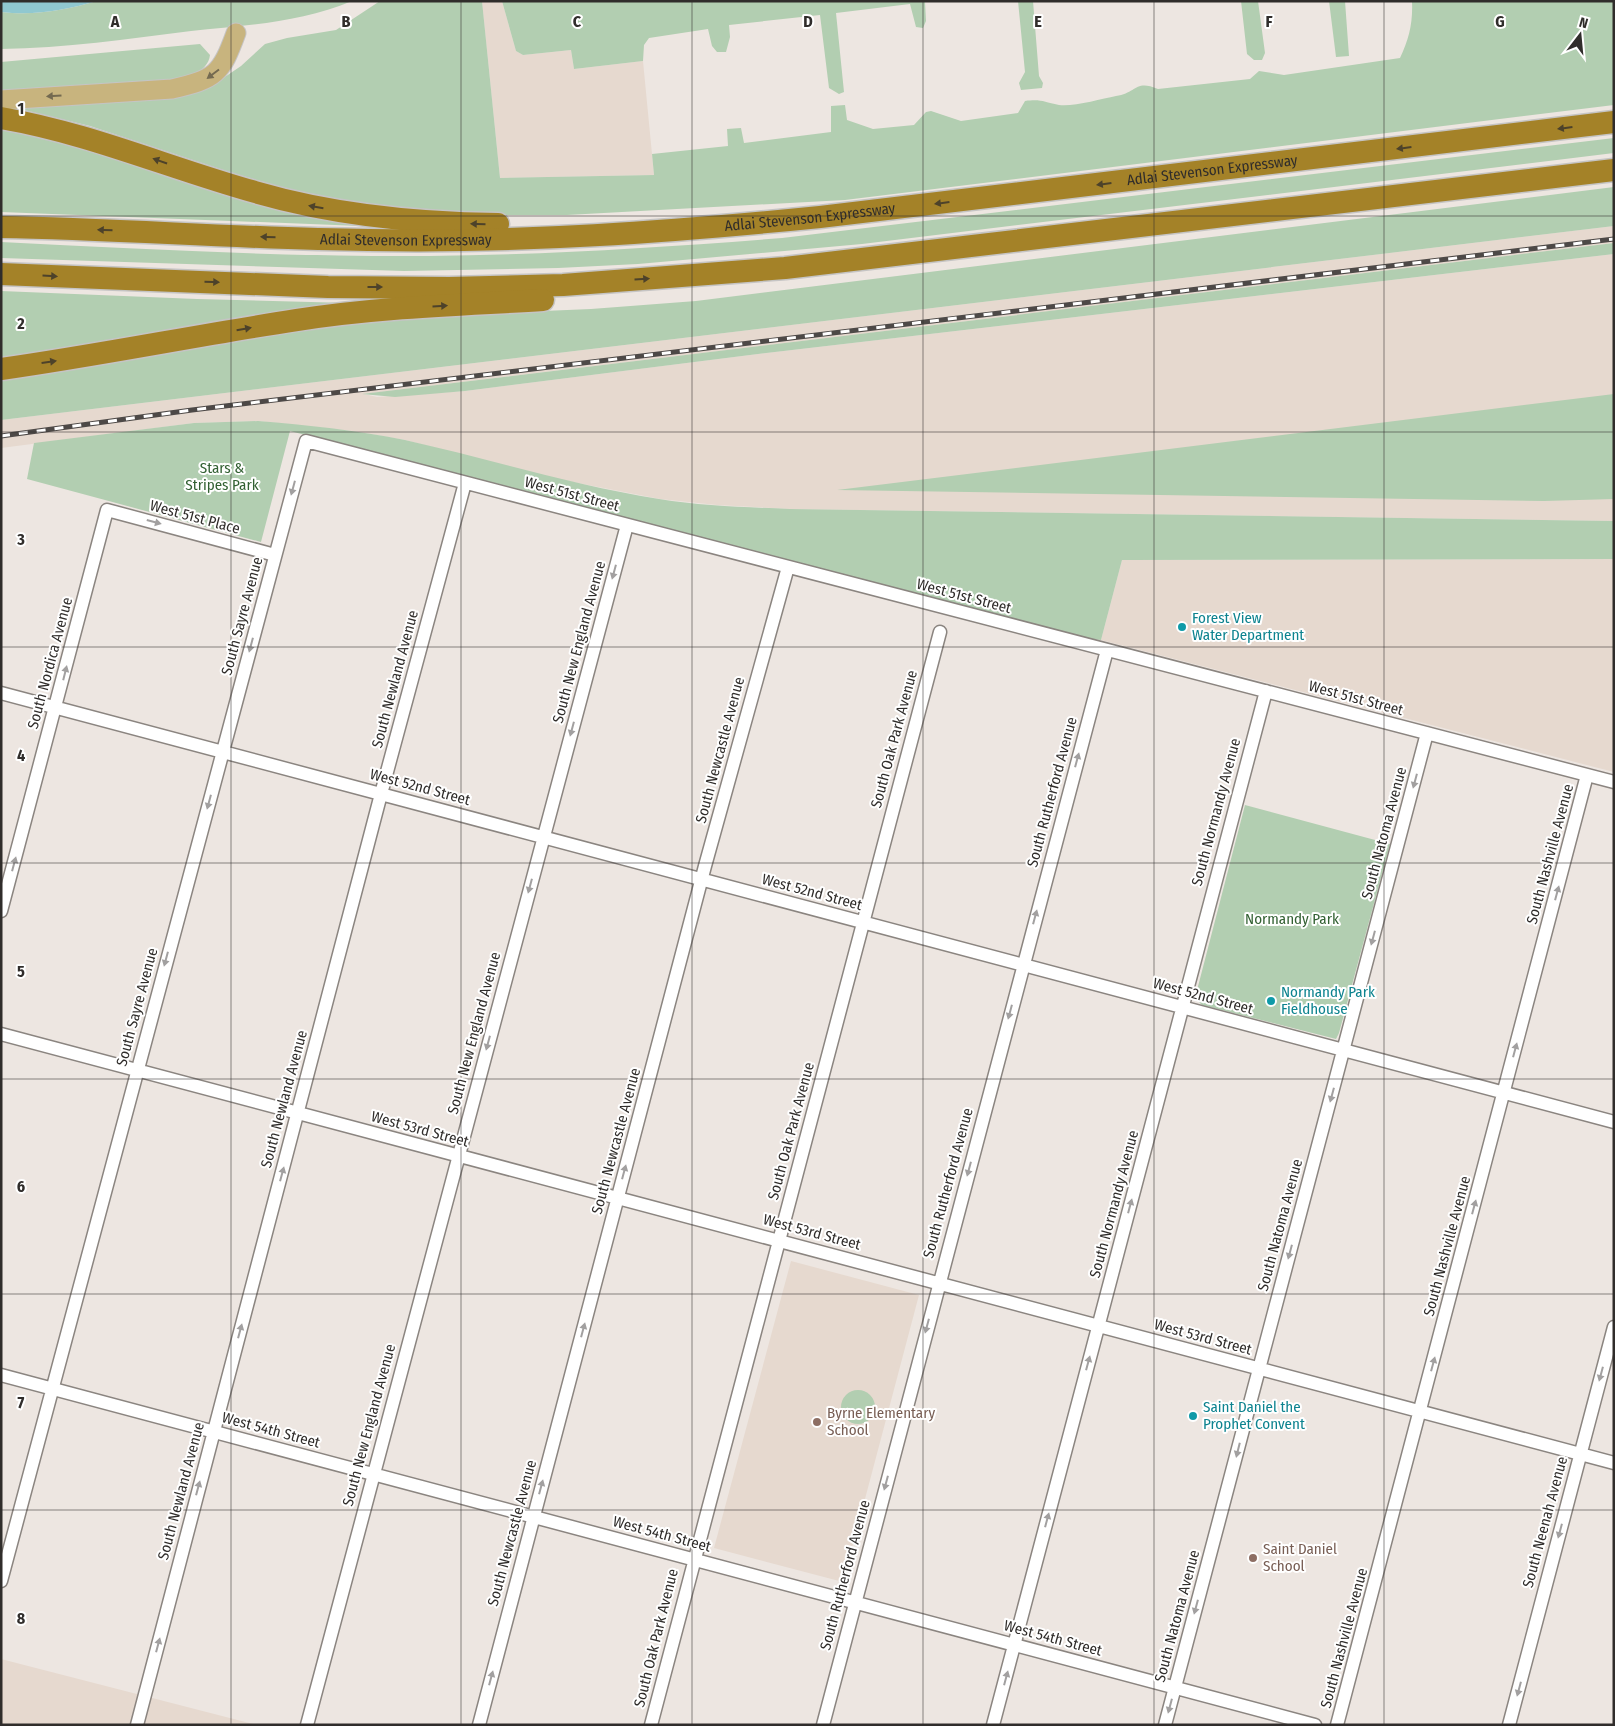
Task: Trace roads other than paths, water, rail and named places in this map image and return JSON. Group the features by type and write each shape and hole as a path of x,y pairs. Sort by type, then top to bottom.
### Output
{"highway":[{"path":"1,118 28,122 115,146 254,192 353,214 450,223 701,228"},
{"name":"Adlai Stevenson Expressway","path":"1,227 368,240 513,238 701,228 840,215 1614,122"},
{"path":"1,274 328,287 449,288 563,285 785,268 1614,170"},
{"path":"1,369 97,355 298,319 384,309 665,293 785,268"}],"main road":[{"path":"1,100 172,89 195,84 212,76 225,63 236,33"}],"street":[{"name":"West 51st Street","path":"306,441 1614,782"},
{"name":"South Sayre Avenue","path":"1,1581 136,1070 306,441"},
{"name":"South Newland Avenue","path":"137,1725 381,794 465,483"},
{"name":"West 51st Place","path":"106,510 275,555"},
{"name":"South Nordica Avenue","path":"1,911 56,707 106,510"},
{"name":"South New England Avenue","path":"307,1725 627,525"},
{"name":"South Newcastle Avenue","path":"479,1725 702,879 788,567"},
{"name":"South Oak Park Avenue","path":"651,1725 940,632"},
{"name":"South Rutherford Avenue","path":"823,1725 1022,964 1107,650"},
{"name":"South Normandy Avenue","path":"994,1725 1266,692"},
{"name":"West 52nd Street","path":"1,693 1614,1122"},
{"name":"South Natoma Avenue","path":"1165,1725 1427,733"},
{"name":"South Nashville Avenue","path":"1337,1725 1588,775"},
{"name":"West 53rd Street","path":"1,1034 1614,1463"},
{"name":"South Neenah Avenue","path":"1509,1725 1614,1327"},
{"name":"West 54th Street","path":"1,1375 1315,1725"}],"water":[{"path":"1,1 97,1 38,13 14,13 1,12"}],"railway":[{"path":"1,436 192,410 1614,239"}],"place":[{"name":"Forest View Water Department","path":"1182,627"},
{"name":"Normandy Park Fieldhouse","path":"1271,1001"},
{"name":"Saint Daniel the Prophet Convent","path":"1193,1416"},
{"name":"Byrne Elementary School","path":"817,1422"},
{"name":"Saint Daniel School","path":"1253,1558"}],"park label":[{"name":"Stars & Stripes Park","path":"222,476"},
{"name":"Normandy Park","path":"1292,919"}]}
